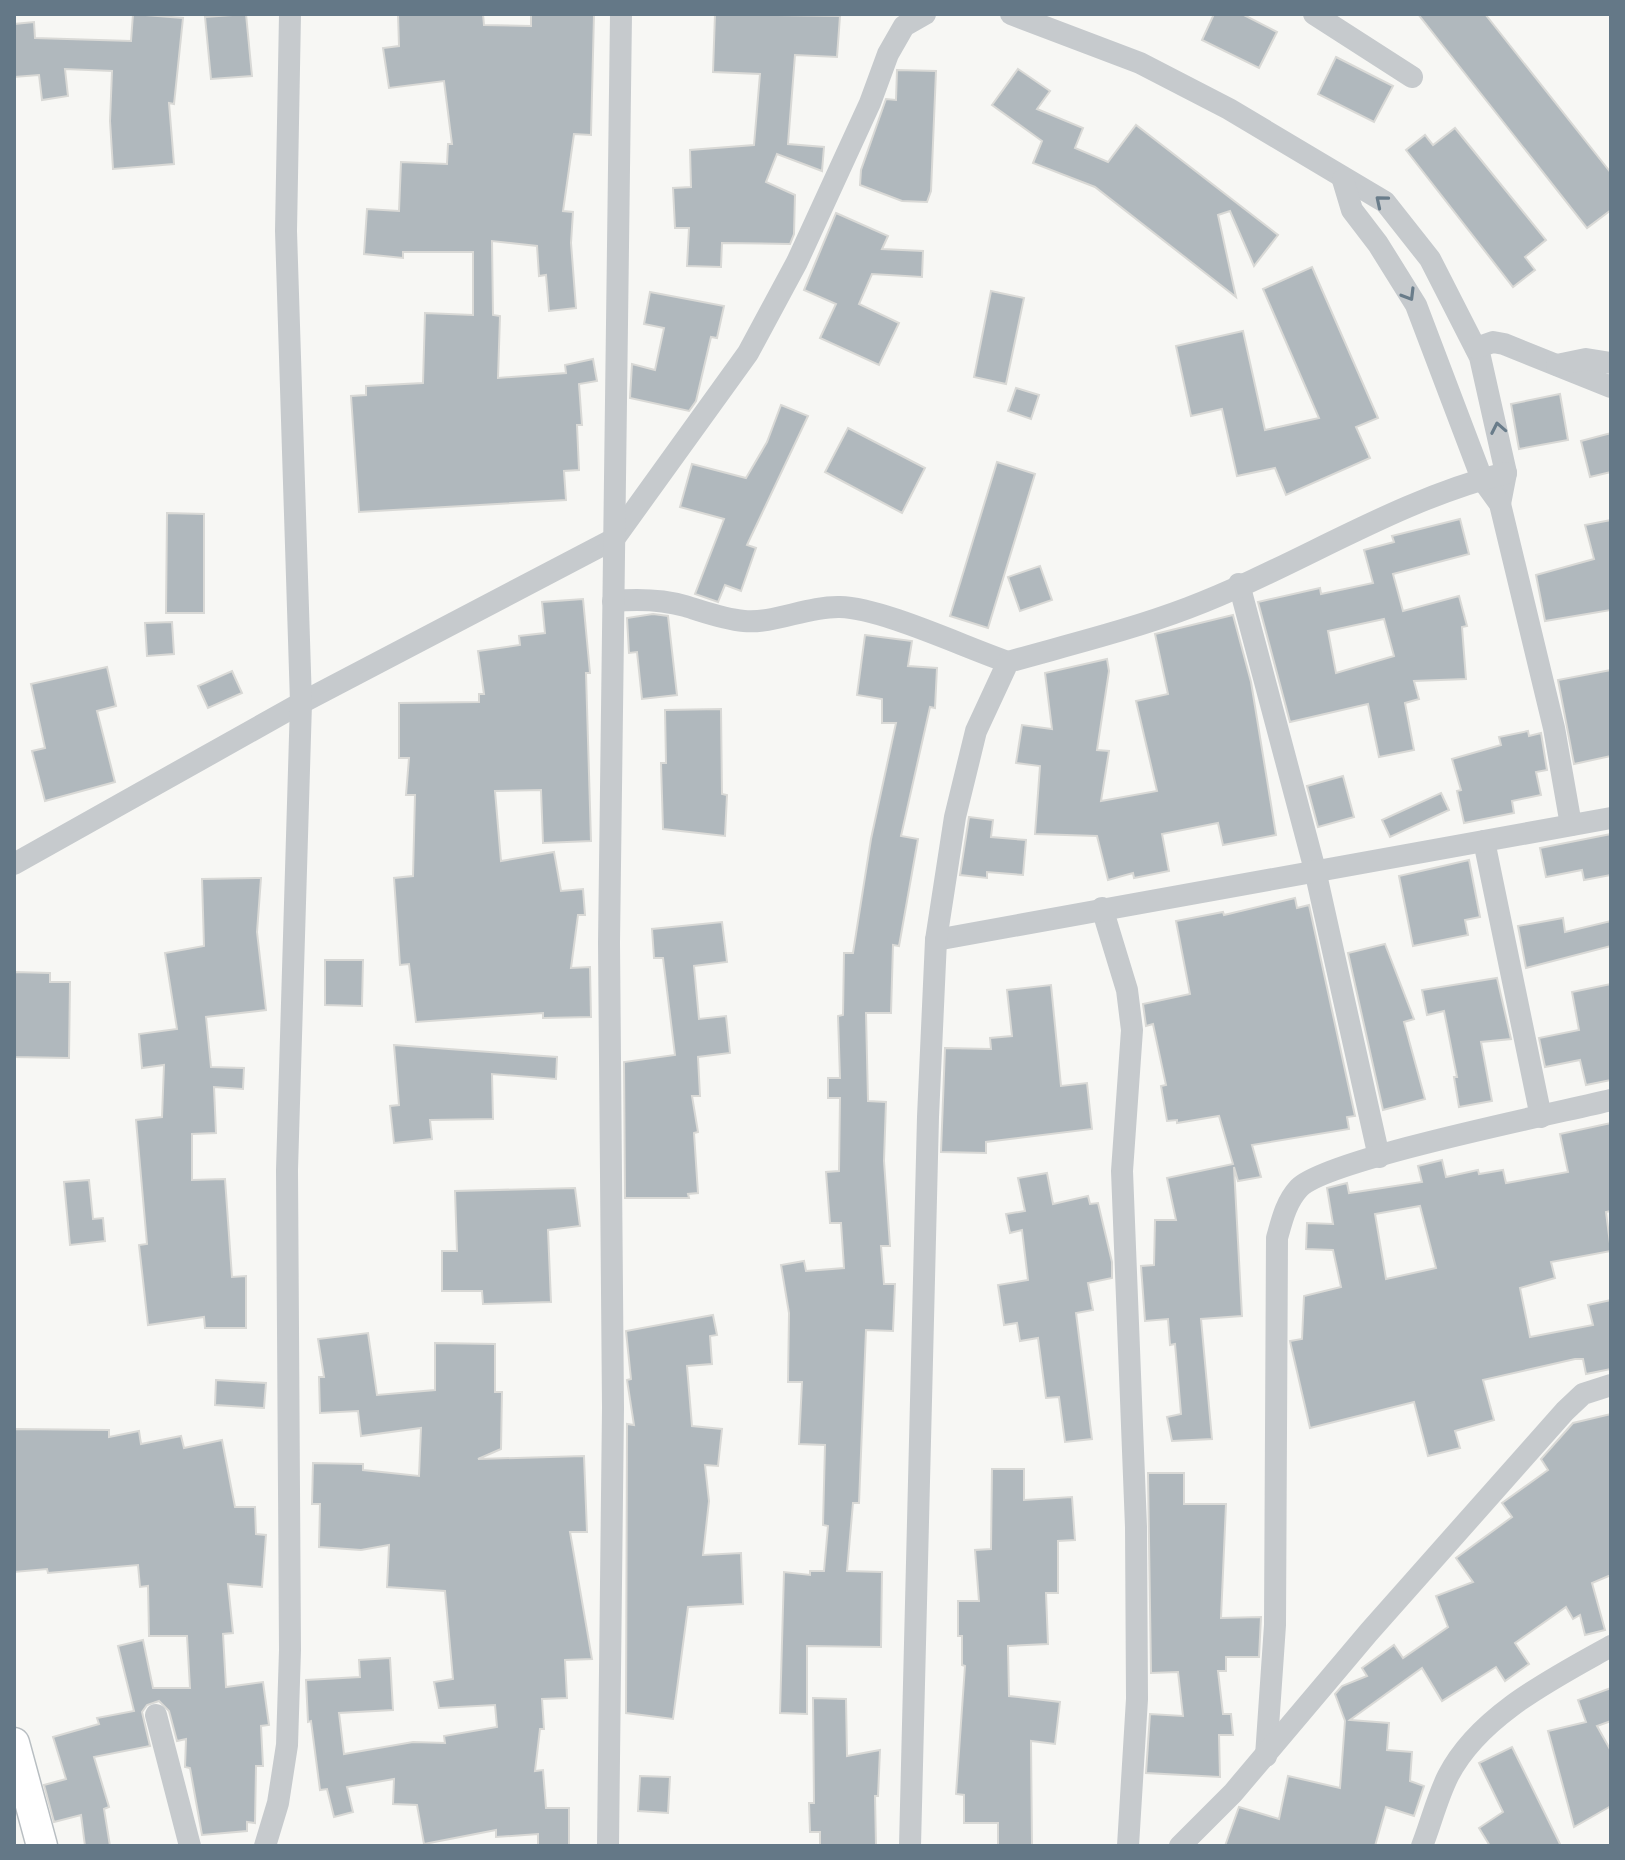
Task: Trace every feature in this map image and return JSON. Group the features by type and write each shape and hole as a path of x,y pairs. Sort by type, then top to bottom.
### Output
{"main road":[{"path":"14,1743 42,1846"}],"street":[{"path":"265,1846 278,1803 287,1745 287,1170 301,703 286,231 290,14"},
{"path":"608,1846 613,1408 609,959 621,14"},
{"path":"14,864 301,703 614,539 748,353 797,262 870,103 888,54 904,26 925,14"},
{"path":"1015,14 1140,63 1229,109 1343,180 1368,190 1385,202 1412,233 1476,348 1493,400 1506,473 1500,504"},
{"path":"1314,14 1412,77"},
{"path":"1343,180 1352,210 1378,244 1416,305 1482,479 1500,504 1554,728 1571,825"},
{"path":"1476,348 1487,343 1504,344 1611,387"},
{"path":"1557,365 1586,359 1611,363"},
{"path":"613,601 646,599 683,605 724,620 751,622 804,609 842,607 879,615 1008,662 1189,607 1385,516 1506,473"},
{"path":"1239,584 1315,870 1379,1157"},
{"path":"910,1846 928,1117 936,940 955,817 976,731 1008,662"},
{"path":"936,940 1611,818"},
{"path":"1484,841 1541,1117"},
{"path":"1102,908 1127,990 1132,1030 1122,1171 1136,1527 1137,1699 1128,1846"},
{"path":"1266,1756 1275,1625 1277,1238 1286,1207 1300,1187 1349,1164 1611,1100"},
{"path":"1180,1846 1266,1756 1369,1632 1575,1401 1596,1388 1611,1385"},
{"path":"1422,1846 1448,1776 1472,1744 1496,1721 1552,1679 1611,1646"},
{"path":"156,1715 190,1846"}],"building":[{"path":"133,14 183,18 174,104 169,103 174,164 113,169 110,121 112,71 65,69 68,96 42,100 39,75 14,77 14,24 34,22 35,38 131,41"},
{"path":"246,14 252,76 211,79 205,17"},
{"path":"398,14 483,14 484,25 531,26 531,14 594,14 591,135 574,134 563,211 573,212 571,243 576,308 549,311 546,275 539,276 537,246 492,241 493,315 500,316 498,378 566,373 565,365 593,359 597,381 579,384 582,425 577,425 579,470 564,471 566,500 359,512 351,396 366,395 366,386 423,383 425,313 473,315 473,252 403,252 403,258 364,254 367,209 399,211 401,162 447,164 448,144 452,144 444,81 389,88 383,48 399,46"},
{"path":"715,14 840,16 837,57 795,55 788,144 824,147 822,171 777,154 766,182 795,195 794,234 790,244 722,243 721,267 687,266 689,228 675,228 673,188 691,187 690,150 754,145 760,74 713,72"},
{"path":"1214,14 1242,14 1277,32 1259,68 1202,40"},
{"path":"1418,14 1485,14 1611,173 1611,210 1587,228"},
{"path":"1336,57 1393,86 1374,122 1318,94"},
{"path":"1018,69 1050,91 1037,109 1083,128 1075,148 1108,162 1136,125 1278,235 1254,266 1230,211 1218,215 1236,297 1095,187 1033,163 1042,141 992,105"},
{"path":"897,70 936,71 931,191 927,202 902,201 860,185 861,170 886,99 896,100"},
{"path":"1455,128 1546,240 1525,257 1535,270 1513,287 1406,150 1425,135 1433,145"},
{"path":"836,213 888,236 882,249 923,251 922,277 872,274 859,304 899,323 879,365 820,338 836,304 804,290"},
{"path":"1312,267 1378,418 1356,427 1370,458 1286,495 1275,468 1237,476 1222,409 1191,416 1176,346 1243,331 1265,430 1319,418 1263,289"},
{"path":"991,291 1024,298 1006,384 974,377"},
{"path":"650,292 724,306 717,338 711,337 696,401 689,411 630,398 632,364 655,370 664,328 644,324"},
{"path":"1016,388 1039,395 1031,419 1008,411"},
{"path":"1560,394 1568,440 1519,449 1511,404"},
{"path":"781,405 808,416 747,545 756,548 741,591 725,585 718,602 695,594 724,519 680,507 692,464 746,478 767,442"},
{"path":"848,428 925,468 902,513 825,472"},
{"path":"1611,433 1611,472 1590,477 1581,441"},
{"path":"997,462 1035,474 988,628 950,616"},
{"path":"167,513 204,514 204,613 166,613"},
{"path":"1460,519 1469,554 1393,574 1403,611 1459,596 1467,626 1462,627 1466,679 1414,681 1419,699 1405,703 1414,750 1379,757 1368,704 1290,722 1258,602 1320,588 1321,594 1373,583 1364,550 1394,542 1392,536","holes":["1384,619 1394,656 1336,673 1328,631"]},
{"path":"1611,520 1611,610 1545,621 1536,575 1594,559 1585,525"},
{"path":"1040,566 1052,600 1020,611 1008,577"},
{"path":"583,599 590,673 586,673 591,841 543,843 541,790 495,791 501,861 554,852 561,891 583,889 585,915 578,915 571,968 590,967 591,1017 543,1018 543,1013 416,1022 409,964 400,965 394,878 413,876 415,795 406,795 409,758 399,758 399,703 479,702 479,694 484,694 478,651 520,645 519,636 545,633 542,602"},
{"path":"653,614 668,616 677,695 642,699 637,652 629,653 627,618"},
{"path":"1233,615 1251,682 1276,835 1223,845 1218,823 1162,834 1169,871 1134,878 1133,873 1108,880 1097,836 1035,834 1040,766 1016,763 1022,725 1052,729 1045,673 1107,659 1109,671 1097,750 1109,751 1101,801 1157,791 1136,701 1168,694 1155,634"},
{"path":"172,622 174,654 147,656 145,623"},
{"path":"865,635 912,641 908,666 937,668 935,708 930,707 901,836 918,839 899,946 893,945 891,1013 866,1013 868,1101 886,1102 884,1161 890,1246 881,1246 884,1284 895,1284 893,1331 866,1330 859,1503 853,1503 847,1571 882,1572 881,1647 807,1646 807,1714 780,1713 784,1572 810,1575 810,1571 824,1571 828,1526 823,1525 825,1445 799,1444 802,1382 788,1382 789,1313 781,1265 804,1261 806,1271 844,1268 841,1223 830,1223 826,1172 839,1171 840,1098 828,1098 828,1078 840,1078 838,1016 843,1015 844,953 853,953 871,839 896,723 882,723 882,699 857,695"},
{"path":"107,667 116,706 97,711 115,782 45,801 32,751 45,748 31,684"},
{"path":"1611,670 1611,756 1574,764 1558,680"},
{"path":"232,671 242,693 208,708 198,686"},
{"path":"721,709 722,794 727,795 725,836 663,829 661,763 666,763 665,710"},
{"path":"1528,731 1529,736 1541,733 1547,770 1536,772 1541,795 1512,801 1514,813 1464,823 1457,791 1461,790 1452,759 1501,745 1499,737"},
{"path":"1343,776 1354,817 1318,827 1307,786"},
{"path":"1441,793 1449,810 1390,837 1382,820"},
{"path":"969,817 993,820 991,837 1026,840 1023,875 987,872 987,878 960,875"},
{"path":"1611,834 1611,875 1584,880 1582,870 1546,877 1540,848"},
{"path":"1469,860 1480,917 1465,920 1468,935 1413,946 1399,876"},
{"path":"261,878 257,932 266,1010 206,1017 211,1067 244,1068 243,1089 214,1087 216,1133 192,1134 192,1180 225,1179 232,1277 246,1276 246,1328 205,1328 204,1317 148,1325 139,1245 147,1244 136,1120 162,1117 164,1065 142,1068 139,1034 177,1029 165,953 204,946 202,879"},
{"path":"1295,898 1297,908 1309,905 1355,1116 1347,1117 1349,1129 1252,1145 1261,1177 1238,1181 1234,1167 1242,1316 1201,1319 1212,1439 1172,1441 1167,1417 1181,1414 1175,1344 1170,1345 1168,1319 1145,1321 1141,1266 1154,1265 1155,1220 1176,1220 1167,1178 1233,1164 1219,1116 1177,1123 1177,1120 1167,1121 1161,1086 1166,1085 1153,1024 1146,1026 1143,1004 1190,994 1176,921 1223,912 1224,915"},
{"path":"1563,918 1565,932 1611,921 1611,946 1526,968 1518,926"},
{"path":"722,922 727,962 694,966 699,1019 726,1016 730,1053 698,1057 700,1096 692,1096 698,1132 694,1133 698,1193 688,1194 689,1198 625,1198 624,1062 675,1055 663,958 654,958 652,929"},
{"path":"1385,944 1414,1019 1404,1022 1425,1099 1383,1110 1348,953"},
{"path":"325,960 363,960 362,1006 325,1005"},
{"path":"14,972 50,973 50,982 70,982 69,1058 14,1057"},
{"path":"1497,978 1511,1039 1481,1042 1492,1101 1459,1107 1454,1077 1457,1077 1444,1011 1427,1015 1422,990"},
{"path":"1611,984 1611,1080 1586,1085 1580,1060 1545,1067 1539,1038 1579,1030 1572,992"},
{"path":"1051,985 1061,1086 1087,1083 1092,1129 986,1142 986,1153 941,1152 945,1048 991,1049 990,1038 1012,1036 1007,990"},
{"path":"394,1045 557,1057 556,1079 492,1074 493,1119 430,1120 432,1139 394,1143 390,1106 399,1105"},
{"path":"1611,1123 1611,1211 1606,1212 1611,1251 1551,1262 1555,1278 1520,1288 1530,1337 1593,1325 1588,1305 1611,1300 1611,1369 1586,1374 1583,1359 1575,1359 1483,1380 1494,1420 1455,1431 1460,1448 1428,1456 1414,1402 1310,1428 1290,1341 1302,1339 1304,1296 1341,1287 1333,1250 1306,1249 1307,1223 1333,1224 1327,1188 1347,1183 1349,1193 1422,1182 1418,1166 1442,1160 1446,1177 1478,1170 1479,1174 1503,1170 1506,1183 1568,1172 1560,1134","holes":["1420,1206 1436,1268 1386,1279 1375,1214"]},
{"path":"1047,1173 1053,1204 1088,1196 1090,1204 1098,1203 1112,1262 1112,1278 1088,1283 1093,1310 1076,1313 1092,1439 1065,1442 1059,1397 1046,1398 1038,1338 1020,1341 1017,1323 1004,1325 998,1285 1028,1280 1022,1230 1010,1233 1006,1214 1025,1211 1018,1178"},
{"path":"89,1180 93,1219 103,1218 105,1241 70,1245 64,1182"},
{"path":"575,1188 580,1226 548,1230 551,1302 483,1304 482,1291 442,1291 442,1251 457,1251 455,1191"},
{"path":"713,1315 717,1335 710,1336 712,1364 687,1366 692,1426 722,1429 718,1466 705,1465 709,1501 703,1555 741,1553 743,1604 688,1607 673,1719 626,1713 627,1424 634,1425 627,1380 631,1379 626,1331"},
{"path":"368,1333 377,1395 435,1390 435,1343 495,1344 495,1392 502,1392 501,1449 478,1459 584,1456 587,1532 570,1532 592,1659 565,1660 567,1698 542,1699 544,1729 540,1729 535,1771 543,1770 546,1808 569,1808 569,1846 538,1846 538,1834 496,1837 496,1830 424,1844 417,1805 393,1804 394,1779 347,1787 353,1812 334,1817 327,1789 320,1790 311,1721 308,1722 306,1680 360,1677 359,1660 390,1658 393,1710 339,1713 344,1754 413,1742 445,1743 444,1736 497,1727 495,1705 439,1708 434,1682 453,1679 445,1591 387,1587 389,1545 361,1550 319,1547 320,1504 312,1504 313,1463 363,1464 363,1470 419,1476 421,1428 361,1436 358,1411 320,1413 319,1377 324,1377 318,1339"},
{"path":"216,1380 266,1383 264,1408 215,1405"},
{"path":"1611,1414 1611,1575 1592,1583 1605,1630 1585,1635 1580,1615 1573,1619 1566,1607 1515,1643 1529,1664 1505,1681 1496,1667 1442,1701 1422,1668 1350,1720 1389,1723 1387,1750 1412,1752 1410,1781 1424,1786 1414,1816 1386,1807 1375,1846 1225,1846 1239,1807 1279,1819 1288,1776 1340,1788 1345,1721 1335,1694 1342,1686 1367,1676 1362,1668 1394,1645 1403,1658 1448,1627 1436,1596 1473,1582 1456,1558 1512,1517 1502,1503 1548,1470 1541,1459 1573,1423"},
{"path":"14,1429 109,1430 109,1437 139,1431 141,1444 181,1436 184,1448 222,1440 235,1507 255,1507 256,1534 266,1535 262,1587 228,1584 233,1633 223,1634 226,1687 263,1682 269,1725 261,1726 263,1766 256,1766 255,1823 247,1822 247,1831 202,1835 190,1768 185,1767 186,1739 177,1741 169,1711 159,1701 147,1705 142,1712 150,1746 94,1757 109,1807 104,1809 110,1846 85,1846 81,1815 54,1822 44,1785 66,1779 53,1737 99,1724 97,1718 134,1711 118,1646 143,1640 153,1688 190,1688 187,1636 149,1636 148,1586 140,1587 138,1565 48,1573 47,1569 14,1572"},
{"path":"992,1469 1024,1469 1024,1500 1072,1497 1075,1540 1058,1541 1058,1593 1046,1593 1048,1644 1008,1646 1009,1696 1060,1702 1055,1744 1031,1741 1032,1845 998,1845 998,1823 964,1823 964,1795 956,1794 965,1666 962,1665 962,1636 958,1636 958,1601 979,1601 975,1550 991,1549"},
{"path":"1148,1473 1184,1473 1184,1504 1226,1504 1221,1618 1261,1617 1259,1657 1226,1657 1226,1671 1218,1671 1223,1714 1231,1714 1233,1735 1219,1735 1220,1777 1146,1773 1150,1714 1183,1716 1178,1672 1151,1673"},
{"path":"1611,1688 1611,1721 1597,1726 1611,1751 1611,1806 1574,1827 1548,1731 1586,1722 1578,1700"},
{"path":"813,1698 846,1699 847,1756 880,1750 878,1796 875,1796 876,1846 820,1846 820,1832 810,1832 809,1803 814,1803"},
{"path":"1512,1747 1561,1846 1490,1846 1479,1828 1503,1812 1479,1763"},
{"path":"640,1776 670,1777 668,1813 638,1811"}]}
